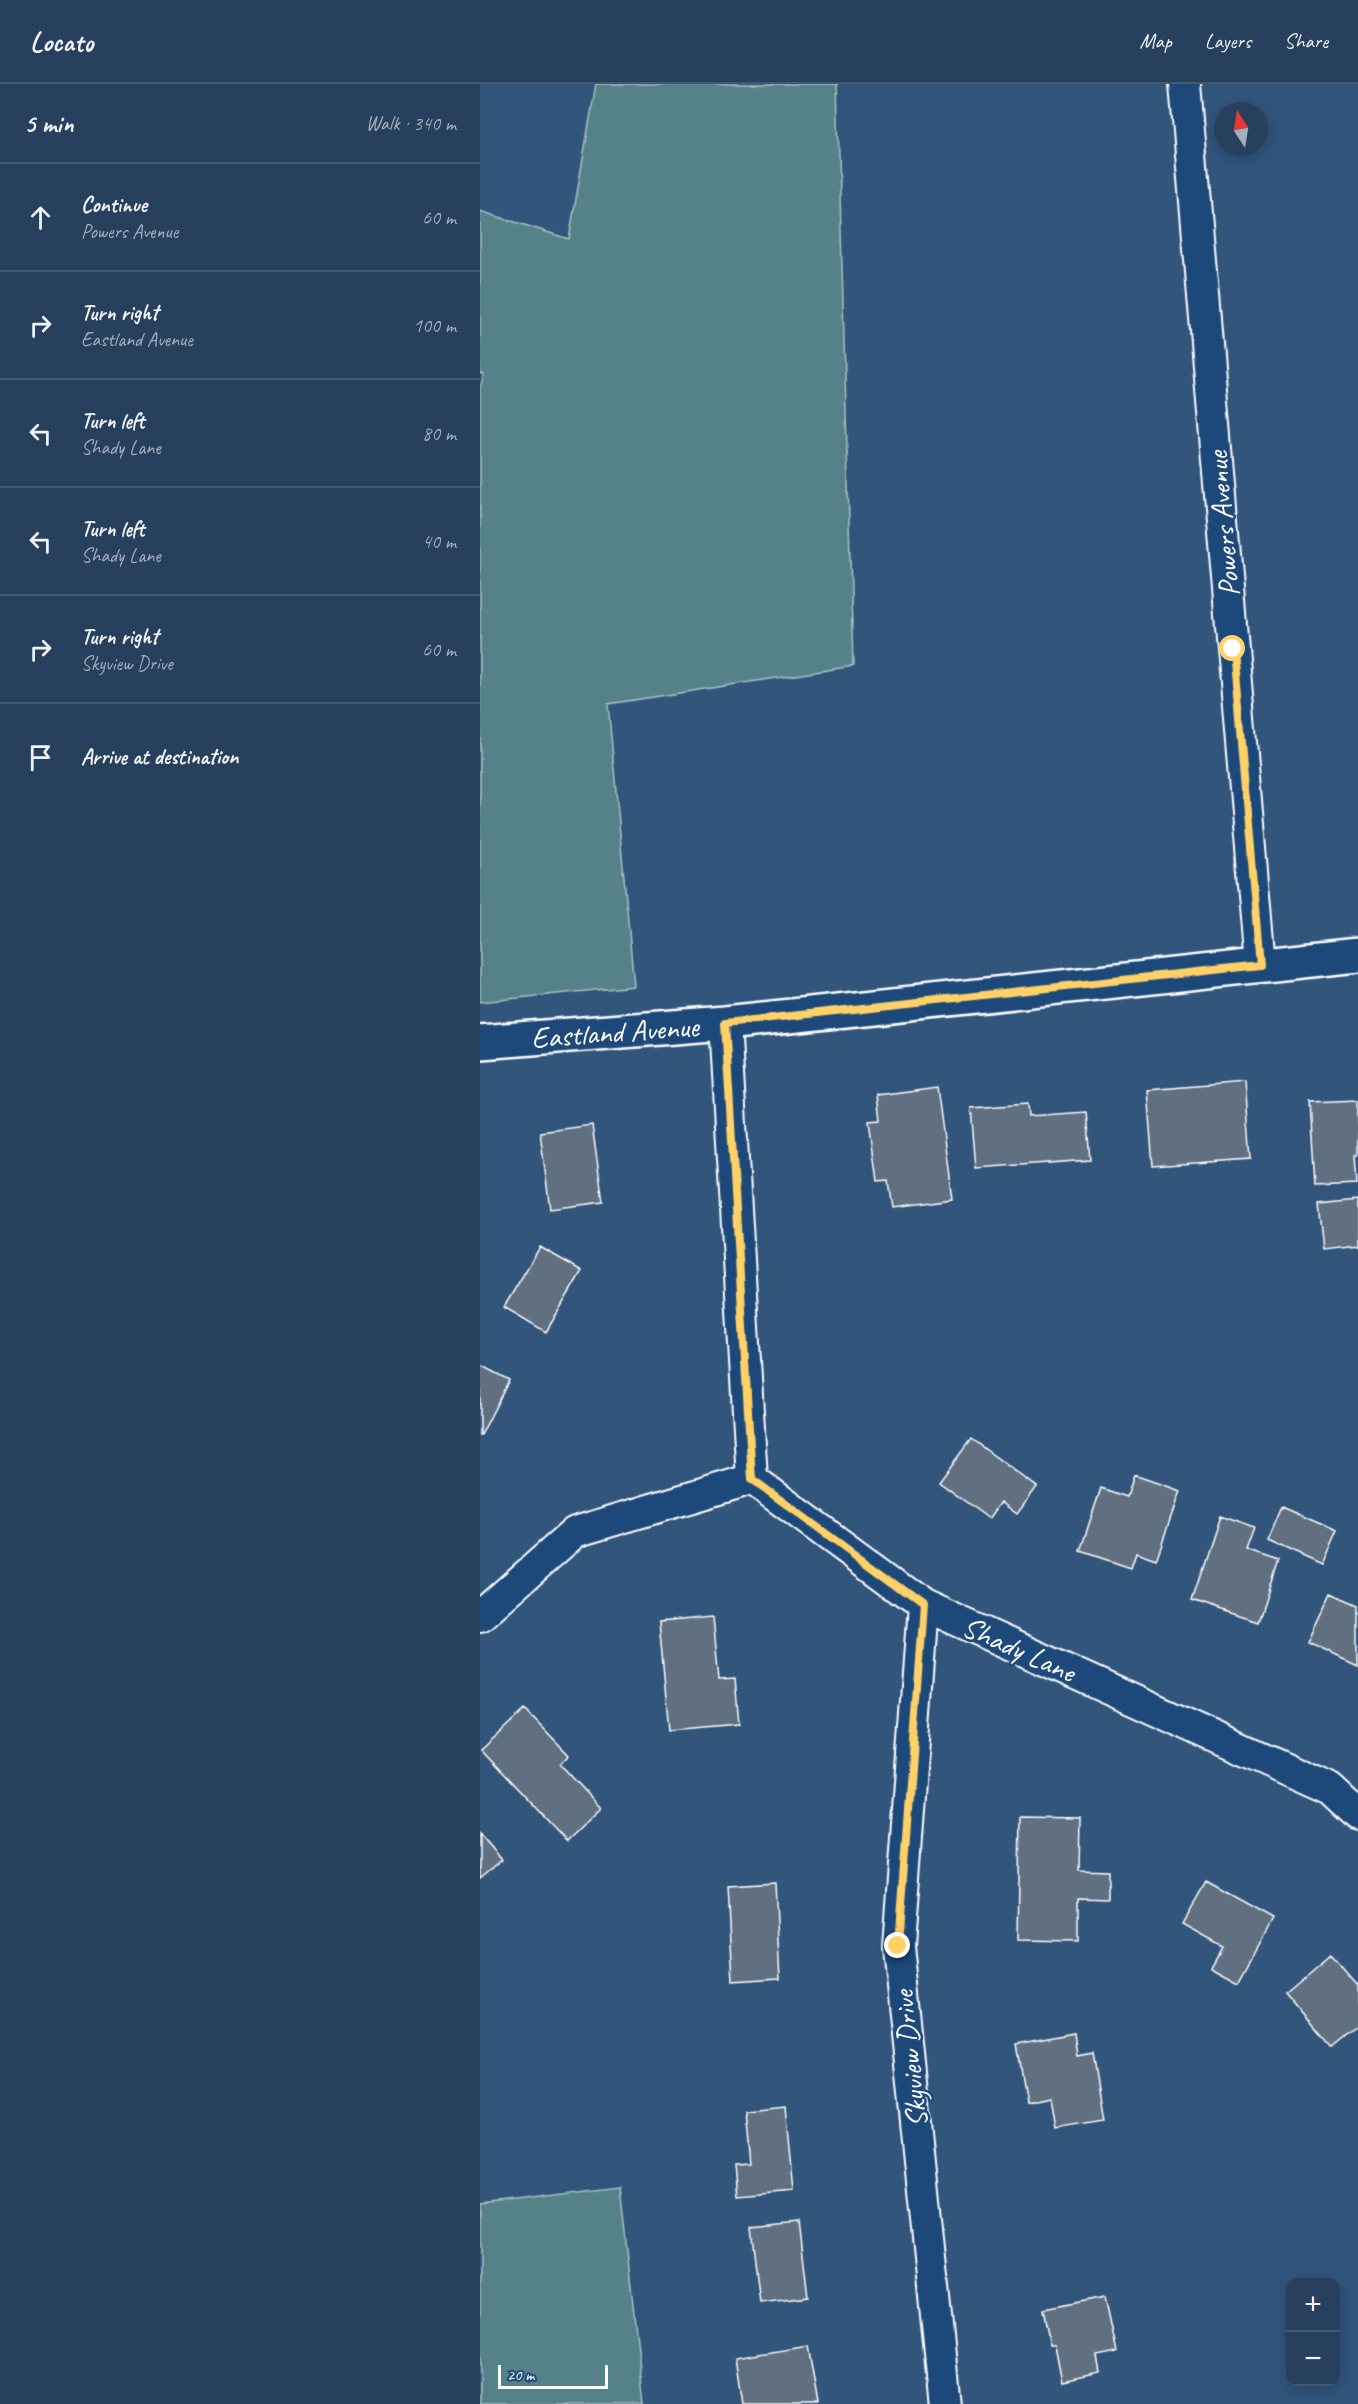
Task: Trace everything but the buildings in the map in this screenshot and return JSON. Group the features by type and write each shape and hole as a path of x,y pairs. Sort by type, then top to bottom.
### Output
{"street":[{"name":"Powers Avenue","path":"1185,84 1260,965"},
{"name":"Eastland Avenue","path":"480,1042 725,1023 1358,955"},
{"path":"480,1616 575,1532 752,1479 725,1023"},
{"name":"Shady Lane","path":"752,1479 923,1605 1330,1789 1358,1815"},
{"name":"Skyview Drive","path":"923,1605 898,1946 945,2404"}],"green space":[{"path":"596,84 837,84 853,666 608,704 634,986 480,1002 480,388 484,375 480,373 480,211 569,239"},
{"path":"620,2187 644,2404 480,2404 480,2204"}],"route":[{"path":"898,1946 923,1605 752,1479 725,1023 1260,965 1233,649"}]}
